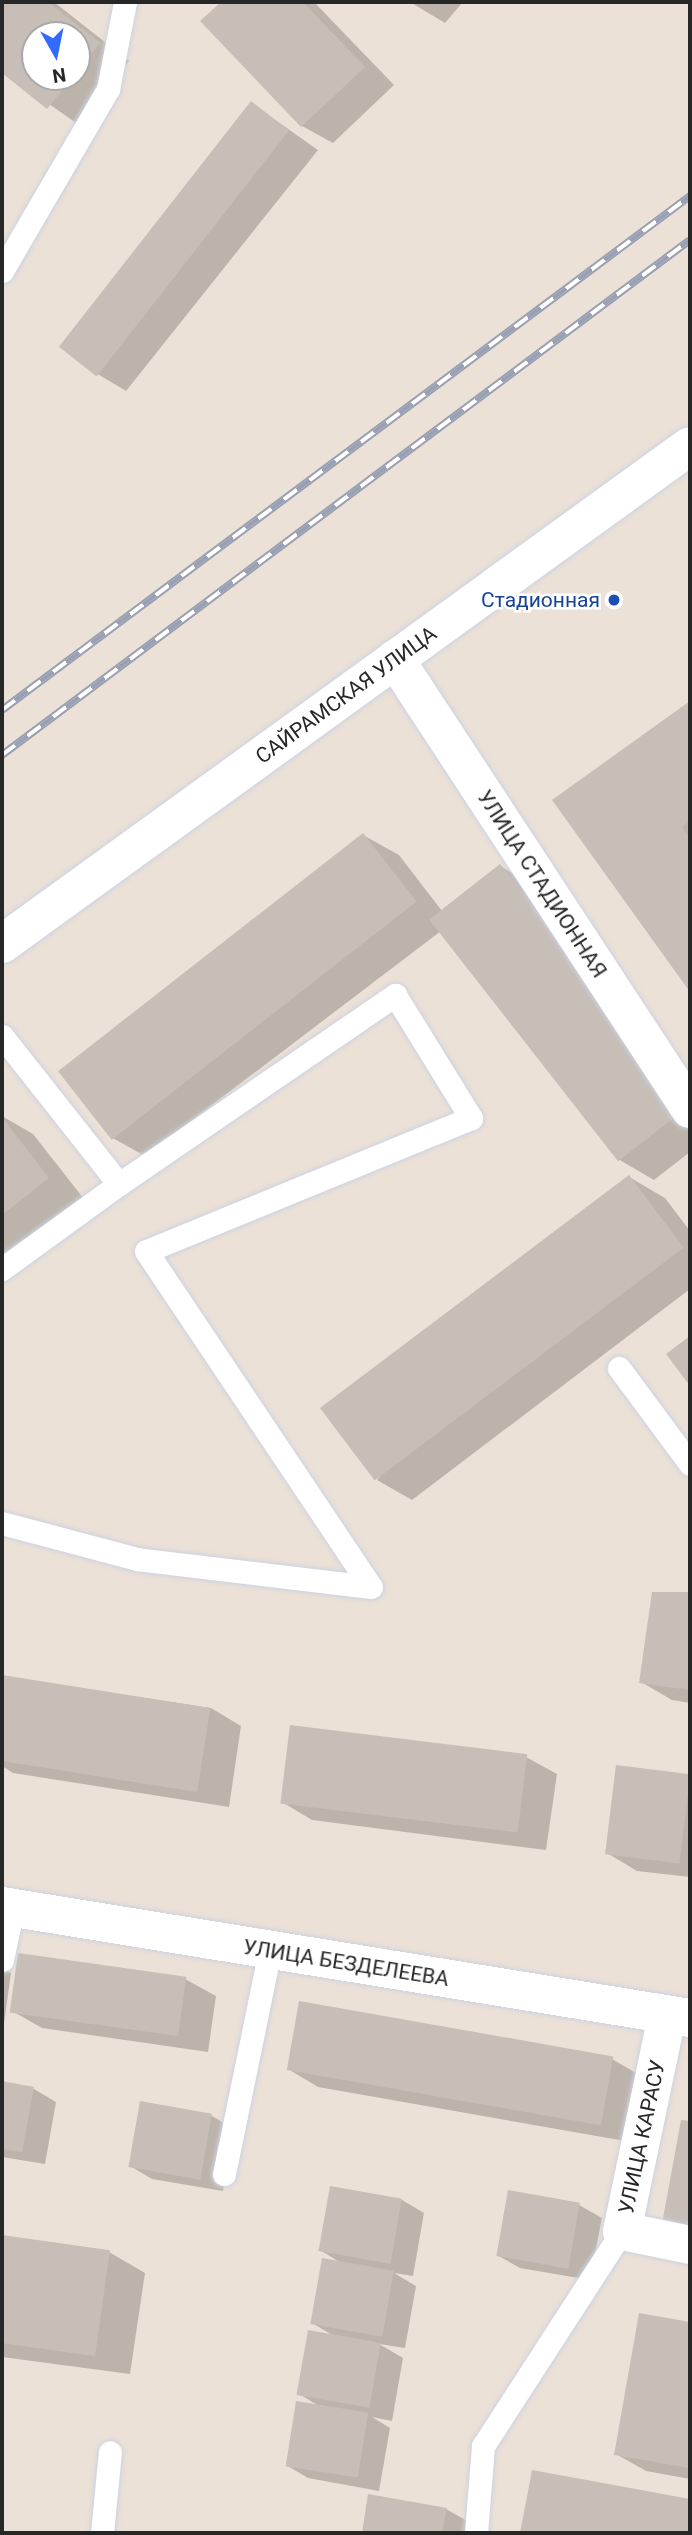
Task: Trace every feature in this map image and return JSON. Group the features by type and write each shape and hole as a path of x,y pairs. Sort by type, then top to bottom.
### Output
{"street":[{"name":"САЙРАМСКАЯ УЛИЦА","path":"2,944 690,446"},
{"name":"УЛИЦА СТАДИОННАЯ","path":"395,659 690,1109"},
{"name":"УЛИЦА БЕЗДЕЛЕЕВА","path":"7,1907 678,2017"},
{"name":"УЛИЦА КАРАСУ","path":"678,2017 622,2231 690,2245"}],"lane":[{"path":"2,271 108,89 125,2"},
{"path":"2,1269 119,1184 395,995 471,1118 146,1251 371,1587 138,1559 2,1523"},
{"path":"2,1037 119,1184"},
{"path":"620,1367 690,1464"},
{"path":"2,1960 7,1907"},
{"path":"224,2174 270,1950"},
{"path":"476,2533 483,2446 622,2231"},
{"path":"102,2533 110,2452"}],"building":[{"path":"2,2 48,2 72,21 21,21 21,88 2,73"},
{"path":"221,2 303,2 365,67 301,127 200,21"},
{"path":"91,36 100,43 91,54"},
{"path":"24,91 62,91 47,109"},
{"path":"251,101 289,131 97,376 59,347"},
{"path":"690,701 690,821 682,827 690,839 690,992 552,800"},
{"path":"363,833 417,902 112,1140 58,1071"},
{"path":"500,864 689,1106 618,1161 429,919"},
{"path":"2,1117 49,1178 2,1215"},
{"path":"629,1175 684,1248 375,1481 320,1408"},
{"path":"690,1336 690,1386 666,1354"},
{"path":"652,1592 690,1592 690,1690 639,1683"},
{"path":"2,1675 210,1708 197,1792 2,1761"},
{"path":"290,1725 527,1754 518,1833 280,1803"},
{"path":"616,1765 690,1774 679,1863 605,1854"},
{"path":"18,1953 186,1977 178,2036 10,2012"},
{"path":"299,2001 613,2056 601,2125 287,2070"},
{"path":"2,2081 34,2087 22,2152 2,2149"},
{"path":"140,2101 212,2114 200,2180 128,2167"},
{"path":"681,2120 690,2121 690,2229 662,2224"},
{"path":"330,2186 402,2199 390,2264 319,2251"},
{"path":"508,2190 580,2203 568,2269 496,2256"},
{"path":"2,2235 110,2250 95,2356 2,2343"},
{"path":"322,2258 394,2271 382,2337 310,2324"},
{"path":"639,2313 690,2322 690,2468 614,2455"},
{"path":"308,2330 381,2343 369,2408 297,2395"},
{"path":"296,2401 368,2412 358,2478 286,2466"},
{"path":"532,2470 690,2499 690,2533 520,2533"},
{"path":"368,2494 447,2508 442,2533 362,2533"}],"railway":[{"path":"2,710 690,196"},
{"path":"2,755 690,240"}],"place":[{"name":"Стадионная","path":"614,600"}]}
